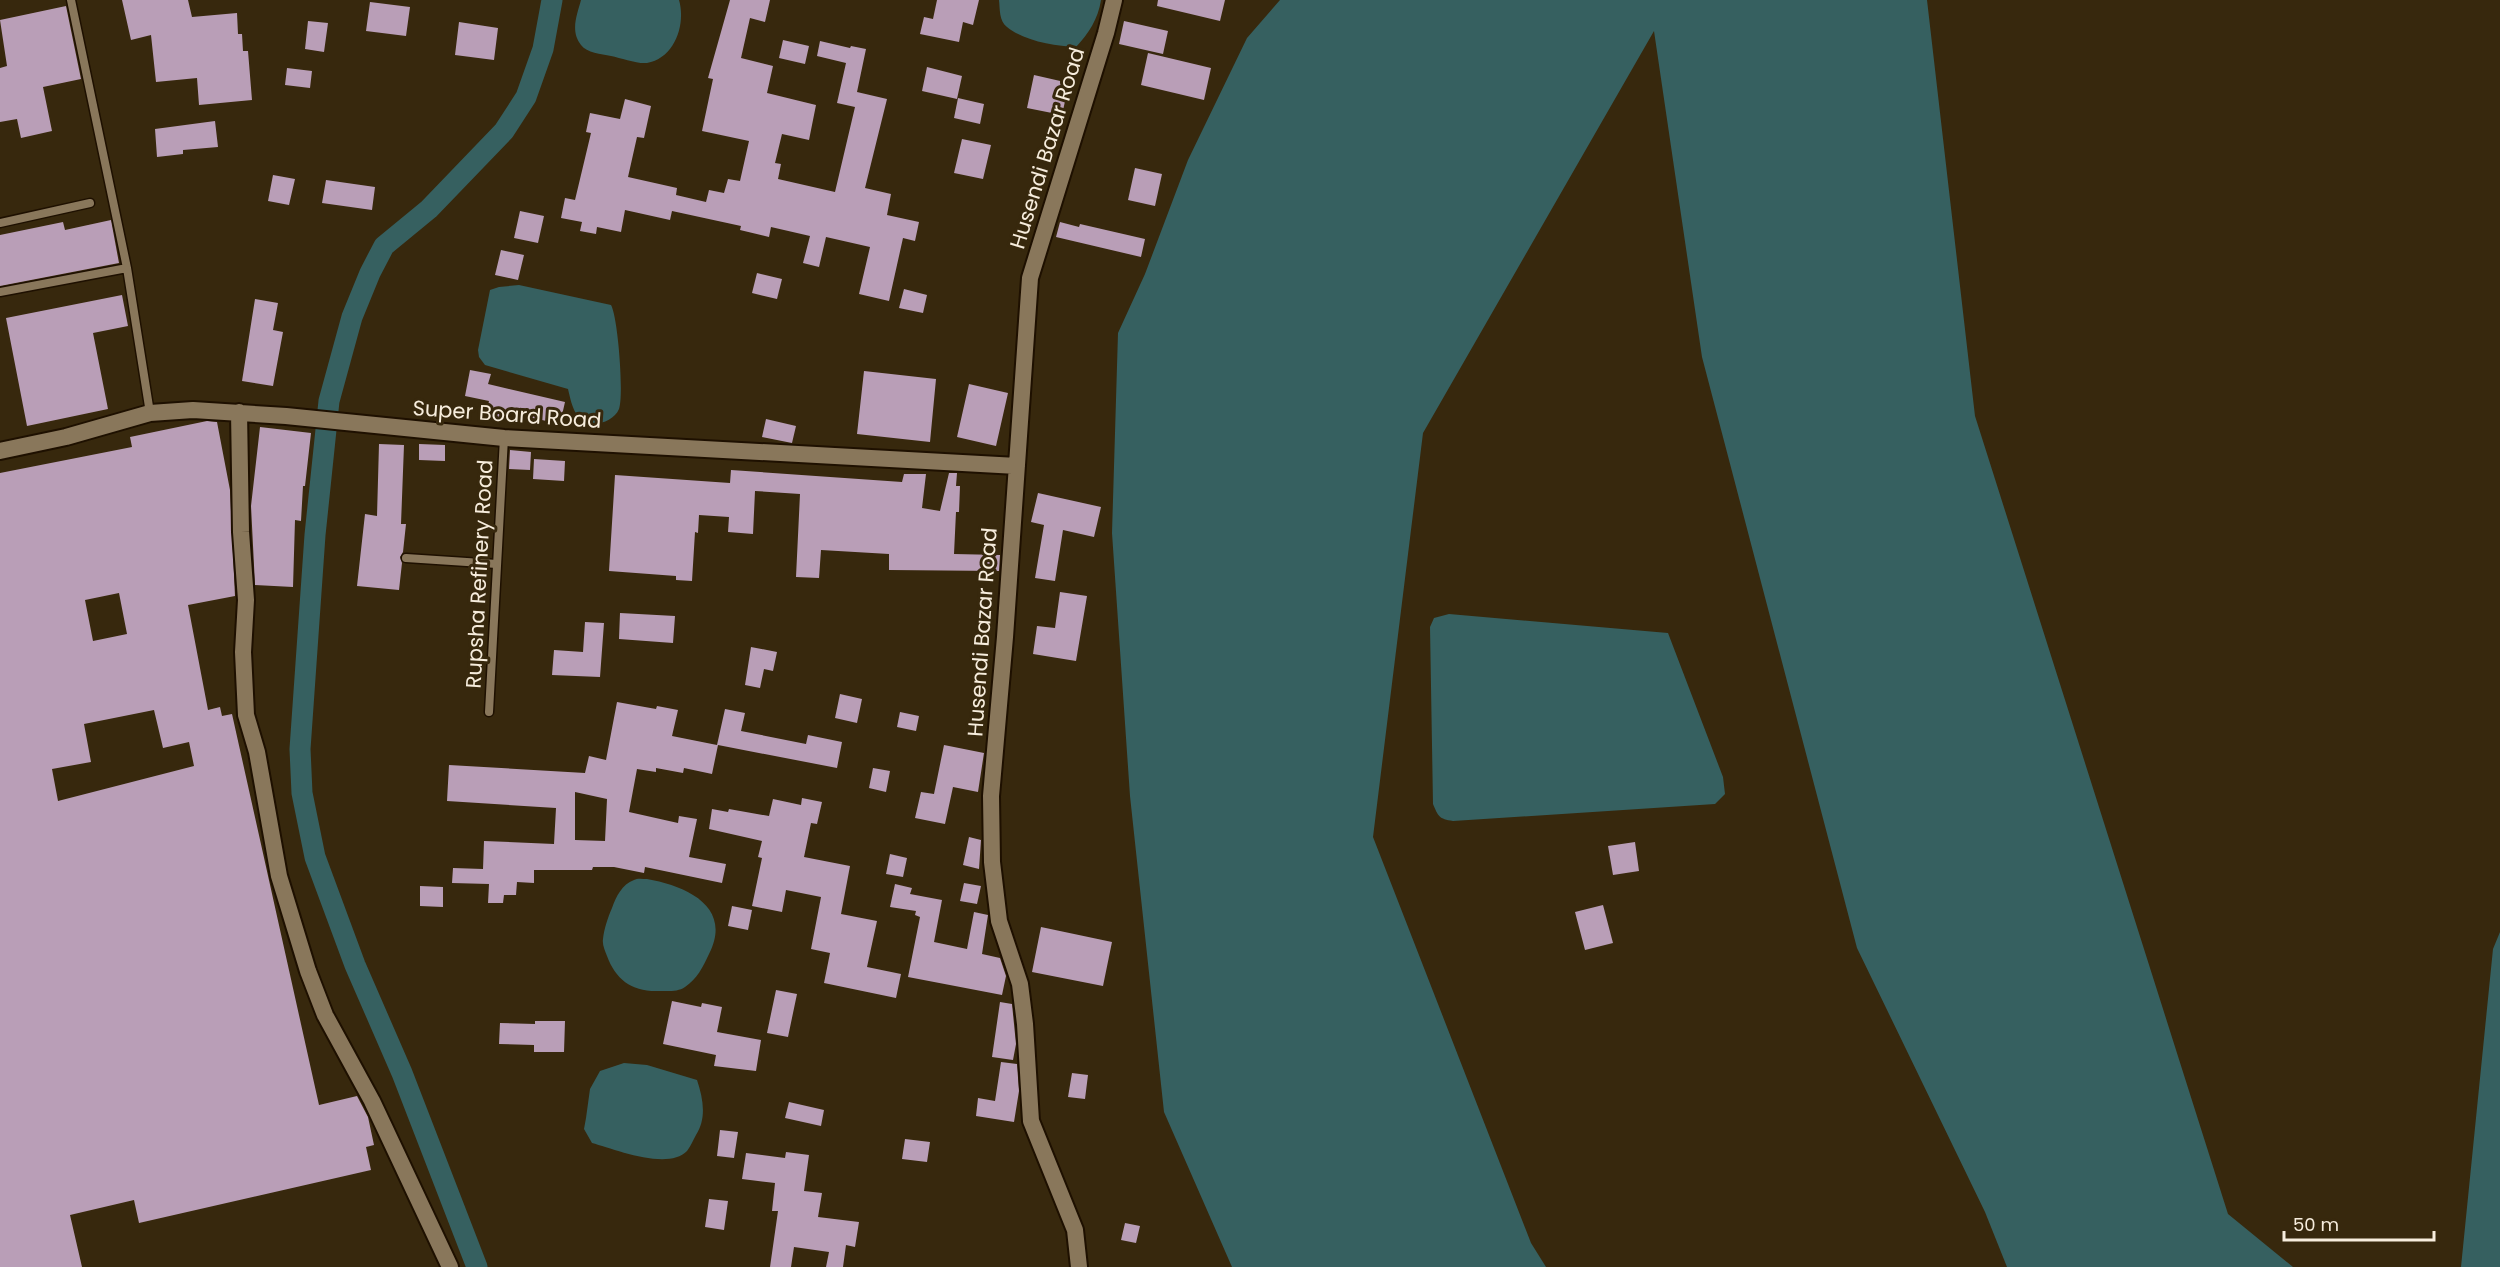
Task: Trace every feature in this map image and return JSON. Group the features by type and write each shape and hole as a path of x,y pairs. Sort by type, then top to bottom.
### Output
{"street":[{"name":"Husendi Bazar Road","path":"1079,1267 1075,1230 1031,1121 1020,984 999,921 992,862 991,796 1030,278 1106,33 1114,0"},
{"name":"Super Board Road","path":"0,451 66,437 150,413 193,410 286,416 504,438 1017,466"},
{"path":"239,412 241,532 246,600 243,652 246,715 257,752 279,876 308,971 325,1015 372,1101 450,1267"}],"lane":[{"path":"71,0 127,268 150,413"},
{"path":"0,223 90,203"},
{"path":"0,292 127,268"},
{"name":"Rupsha Refinery Road","path":"489,712 504,438"},
{"path":"406,558 497,564"}],"water":[{"path":"581,0 679,0 681,19 676,39 665,54 647,63 590,51 581,45 575,29"},
{"path":"999,0 1101,0 1092,25 1076,47 1040,42 1014,32 1003,22"},
{"path":"1280,0 1927,0 1975,416 2228,1214 2293,1267 2007,1267 1985,1212 1857,948 1702,357 1654,31 1423,433 1373,837 1531,1243 1546,1267 1232,1267 1164,1112 1130,796 1112,533 1118,333 1145,274 1188,160 1247,38"},
{"path":"519,285 611,305 618,339 621,389 619,409 611,418 592,424 581,420 575,412 568,389 485,365 479,357 478,350 490,290"},
{"path":"1449,614 1668,633 1723,777 1725,794 1715,804 1453,821 1442,818 1433,804 1430,627 1434,618"},
{"path":"635,879 647,879 691,893 710,911 715,923 715,938 704,964 693,980 679,990 649,991 633,987 615,972 604,948 606,923 620,891"},
{"path":"2500,932 2500,1267 2461,1267 2493,949"},
{"path":"624,1063 647,1065 697,1080 702,1101 702,1122 687,1151 678,1157 654,1159 641,1157 592,1143 584,1129 590,1089 600,1071"}],"building":[{"path":"122,0 188,0 192,17 237,13 238,34 242,34 243,51 248,51 252,100 199,105 197,78 156,82 151,35 131,40"},
{"path":"730,0 770,0 765,22 750,18 741,58 773,66 767,93 816,105 809,140 782,134 775,163 781,164 778,179 835,192 855,107 837,103 846,63 817,56 820,41 866,49 857,92 887,99 865,188 891,194 887,215 919,222 915,241 903,238 889,301 859,294 870,247 826,237 819,267 803,263 810,236 771,227 769,237 740,230 741,226 672,211 670,220 625,210 621,232 597,227 596,234 580,231 582,222 561,218 565,198 575,200 591,133 586,132 590,113 620,119 625,99 651,106 644,138 637,137 628,177 677,188 676,195 706,202 709,190 724,193 728,179 740,181 749,141 702,131 713,79 708,78"},
{"path":"937,0 979,0 973,25 963,22 959,42 920,34 924,17 933,19"},
{"path":"1158,0 1225,0 1220,21 1157,6"},
{"path":"370,2 410,7 406,36 366,31"},
{"path":"66,6 81,79 43,87 52,131 21,138 17,119 0,122 0,68 7,66 0,20"},
{"path":"308,21 328,23 324,52 305,49"},
{"path":"1124,21 1168,31 1163,54 1119,44"},
{"path":"459,22 498,28 494,60 455,55"},
{"path":"783,40 809,46 805,64 779,58"},
{"path":"1148,53 1211,68 1204,100 1141,85"},
{"path":"927,67 962,76 957,99 922,91"},
{"path":"287,68 312,71 310,88 285,85"},
{"path":"1034,75 1069,83 1062,115 1027,108"},
{"path":"958,98 984,104 980,124 954,118"},
{"path":"215,121 218,147 183,150 183,154 157,157 155,129"},
{"path":"962,139 991,145 983,179 954,173"},
{"path":"1135,168 1162,174 1155,206 1128,200"},
{"path":"273,175 295,179 289,205 268,201"},
{"path":"326,180 375,187 372,210 322,203"},
{"path":"520,211 544,216 538,243 514,238"},
{"path":"111,220 119,263 0,286 0,235 63,222 65,230"},
{"path":"1060,222 1079,227 1080,224 1145,239 1141,257 1056,237"},
{"path":"501,250 524,255 518,280 495,275"},
{"path":"757,273 782,279 777,299 752,293"},
{"path":"904,289 927,295 923,313 899,308"},
{"path":"122,295 128,326 93,333 108,409 27,426 6,318"},
{"path":"255,299 278,303 273,330 283,332 273,386 242,381"},
{"path":"470,370 491,374 488,384 565,402 560,424 506,412 504,420 485,416 489,401 465,396"},
{"path":"864,371 936,379 930,442 857,434"},
{"path":"969,384 1008,393 996,446 957,437"},
{"path":"766,419 796,426 792,443 762,437"},
{"path":"207,421 217,422 230,490 235,596 188,605 208,710 220,707 222,716 232,714 319,1105 357,1096 368,1117 374,1145 366,1147 371,1170 139,1223 134,1200 70,1215 82,1267 0,1267 0,473 132,447 130,437","holes":["119,593 127,634 93,641 85,600","154,710 163,748 189,742 194,766 58,801 52,769 91,762 84,724"]},
{"path":"260,427 311,433 305,486 303,486 301,521 295,520 293,587 255,585 251,506"},
{"path":"379,444 404,445 401,524 406,524 403,552 400,557 402,563 399,590 357,586 365,514 377,516"},
{"path":"419,444 445,445 445,461 419,460"},
{"path":"510,450 531,452 530,470 509,469"},
{"path":"534,459 565,461 564,481 533,479"},
{"path":"731,470 902,482 904,474 926,474 922,508 940,511 949,473 957,473 956,486 960,486 954,554 1000,555 999,571 889,570 889,554 821,550 819,578 796,577 800,494 755,491 753,534 728,532 729,517 699,515 698,533 695,532 692,581 676,580 676,576 609,571 615,475 730,483"},
{"path":"1038,493 1101,507 1094,537 1063,530 1055,581 1035,578 1044,525 1031,522"},
{"path":"1060,592 1087,596 1076,661 1033,654 1037,626 1055,628"},
{"path":"620,613 675,616 673,643 619,639"},
{"path":"585,622 604,623 600,677 552,675 554,650 583,652"},
{"path":"751,647 777,652 773,671 764,669 760,688 745,685"},
{"path":"840,694 862,699 857,723 835,718"},
{"path":"617,702 656,709 657,706 678,710 672,736 717,745 725,709 745,713 741,731 806,744 808,735 842,742 837,768 718,745 712,774 684,768 683,773 656,768 656,772 637,769 629,812 678,823 679,816 697,819 689,857 726,864 722,883 645,867 644,873 614,867 593,867 592,870 534,870 534,883 517,882 516,895 504,895 503,903 488,903 489,884 452,883 453,868 483,869 484,841 554,844 556,808 447,801 449,765 585,773 589,756 606,760","holes":["575,792 607,799 605,841 575,840"]},
{"path":"900,712 919,716 916,731 897,727"},
{"path":"944,745 984,753 978,792 953,787 945,824 915,818 921,792 934,794"},
{"path":"873,768 890,771 886,792 869,788"},
{"path":"802,798 822,802 817,824 811,823 804,857 850,866 841,914 877,921 867,967 901,974 896,998 824,983 830,953 811,949 821,897 786,890 782,912 752,906 762,858 758,857 762,841 709,829 712,809 728,812 729,809 769,816 773,799 801,805"},
{"path":"969,837 981,840 979,869 963,865"},
{"path":"1635,842 1639,871 1613,875 1608,846"},
{"path":"890,854 907,858 903,877 886,874"},
{"path":"964,883 981,886 977,904 960,901"},
{"path":"895,884 912,888 910,894 942,900 934,942 967,949 974,912 988,915 982,954 1000,958 1006,976 1002,995 908,977 920,917 915,915 916,911 890,907"},
{"path":"420,886 443,887 443,907 420,906"},
{"path":"1603,905 1613,943 1585,950 1575,912"},
{"path":"732,906 752,910 748,930 728,926"},
{"path":"1041,927 1112,942 1103,986 1032,972"},
{"path":"776,990 797,994 788,1037 767,1033"},
{"path":"672,1001 701,1007 702,1003 722,1007 717,1032 761,1040 756,1071 714,1066 716,1055 663,1044"},
{"path":"1000,1002 1012,1004 1016,1044 1013,1060 992,1057"},
{"path":"535,1021 565,1021 564,1052 534,1052 534,1045 499,1044 500,1023 535,1024"},
{"path":"1001,1062 1017,1064 1019,1091 1014,1122 976,1116 978,1098 995,1101"},
{"path":"1072,1073 1088,1075 1085,1099 1068,1097"},
{"path":"789,1102 824,1110 821,1126 785,1118"},
{"path":"720,1130 738,1132 734,1158 717,1156"},
{"path":"905,1139 930,1142 927,1162 902,1159"},
{"path":"786,1152 809,1155 804,1191 822,1193 818,1217 859,1222 855,1247 846,1245 843,1267 826,1267 829,1252 794,1247 791,1267 770,1267 778,1211 772,1211 775,1183 742,1179 746,1153 785,1158"},
{"path":"709,1199 728,1201 724,1230 705,1227"},
{"path":"1125,1223 1140,1226 1136,1243 1121,1240"}],"waterway":[{"path":"477,1267 402,1073 355,965 315,857 302,793 300,749 315,535 329,401 352,317 384,246 429,209 504,131 526,97 543,49 552,0"}]}
